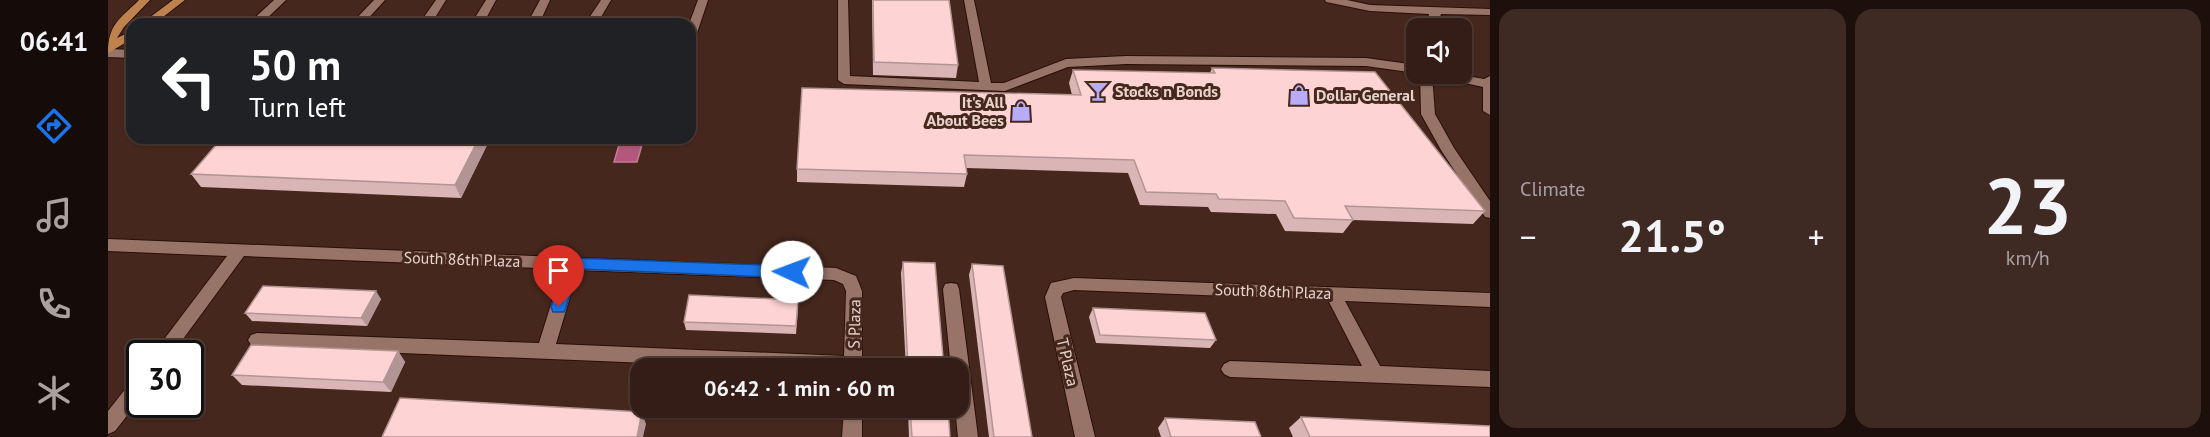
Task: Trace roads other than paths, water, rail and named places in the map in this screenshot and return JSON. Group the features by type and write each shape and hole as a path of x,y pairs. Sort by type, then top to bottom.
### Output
{"main road":[{"path":"127,18 145,0"},
{"path":"155,18 180,0"},
{"path":"108,44 126,19"},
{"path":"108,51 126,38"}],"street":[{"path":"261,18 281,0"},
{"path":"363,18 380,0"},
{"path":"429,18 441,0"},
{"path":"480,18 491,0"},
{"path":"536,18 545,0"},
{"path":"595,18 606,0"},
{"path":"696,19 703,0"},
{"path":"843,0 844,80 1005,87 1066,63 1126,60 1366,62 1406,68"},
{"path":"969,0 986,87"},
{"path":"1330,0 1436,11 1490,12"},
{"path":"1434,18 1436,11"},
{"path":"108,51 126,53"},
{"path":"1472,79 1489,82 1490,111"},
{"path":"1426,84 1428,114 1448,150 1490,213"},
{"name":"South 86th Plaza","path":"108,245 836,274 850,280"},
{"path":"172,340 240,250"},
{"path":"545,351 572,263"},
{"name":"S Plaza","path":"850,280 854,291 853,358"},
{"name":"South 86th Plaza","path":"1057,288 1074,284 1490,300"},
{"name":"T Plaza","path":"1057,288 1053,297 1085,437"},
{"path":"951,289 968,437"},
{"path":"1332,293 1375,374"},
{"path":"257,340 689,358"},
{"path":"1230,369 1490,379"},
{"path":"108,425 126,402"},
{"path":"852,437 853,418"}],"place":[{"name":"Stocks n Bonds","path":"1098,91"},
{"name":"Dollar General","path":"1299,95"},
{"name":"It's All About Bees","path":"1021,111"}]}
